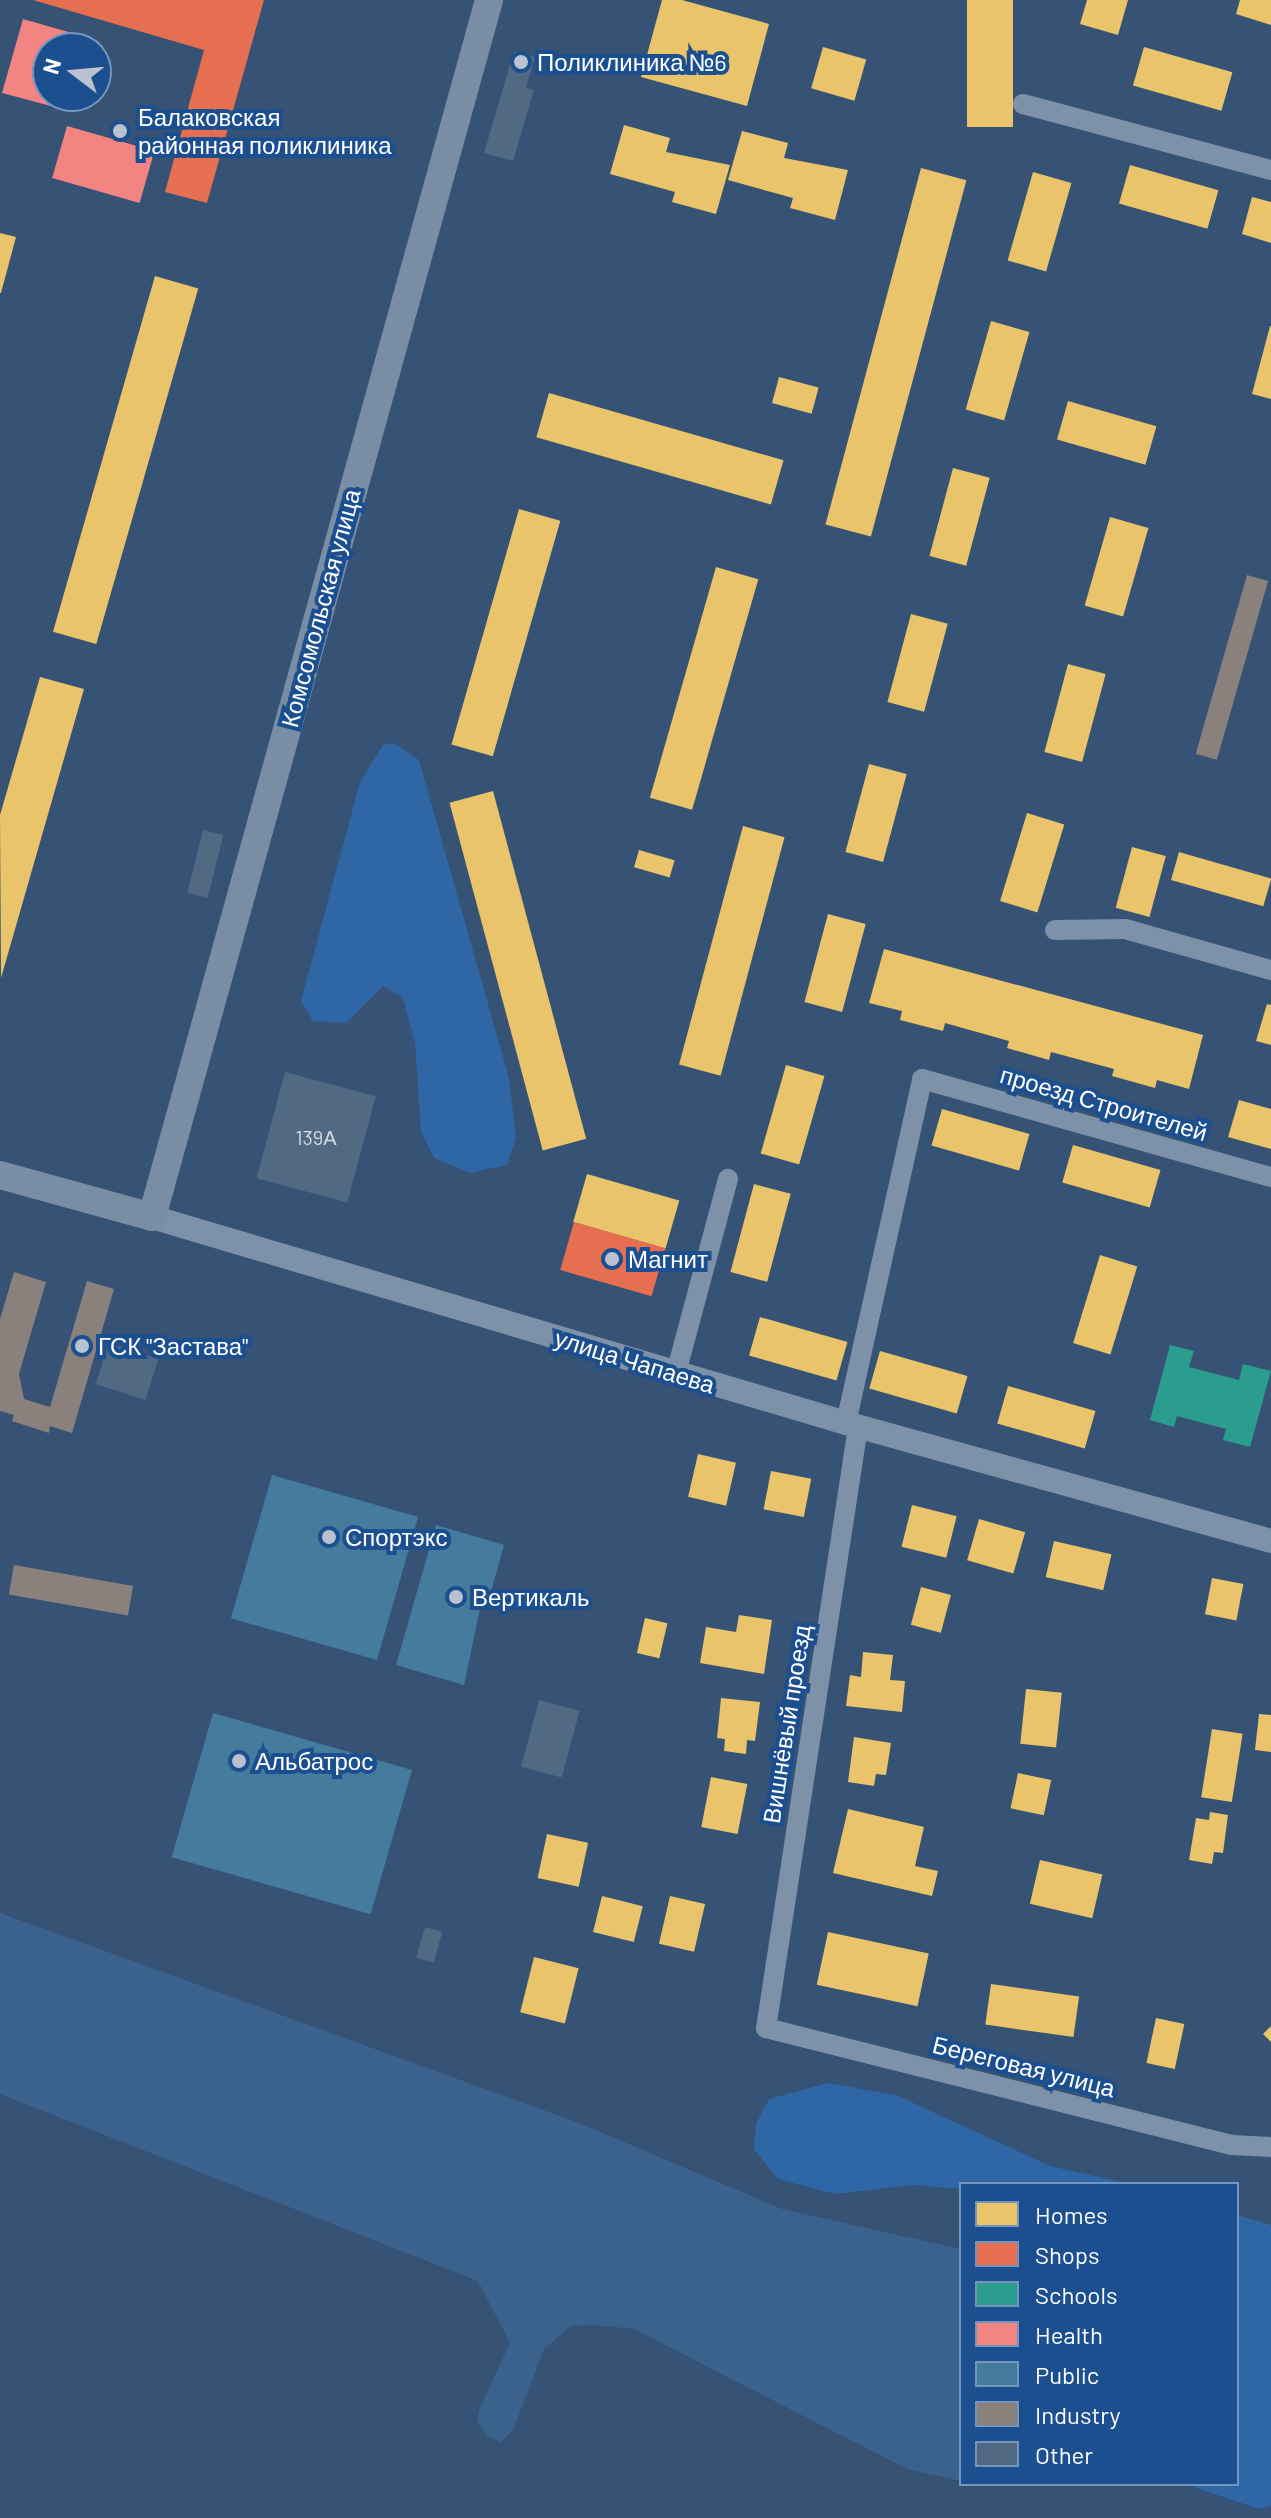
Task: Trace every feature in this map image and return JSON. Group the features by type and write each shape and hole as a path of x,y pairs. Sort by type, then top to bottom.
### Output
{"main road":[{"name":"Комсомольская улица","path":"152,1217 489,0"},
{"name":"улица Чапаева","path":"0,1175 152,1217"}],"street":[{"path":"1023,104 1271,170"},
{"path":"1055,930 1125,929 1271,970"},
{"name":"проезд Строителей","path":"922,1079 1271,1177"},
{"name":"Вишнёвый проезд","path":"766,2028 852,1425 922,1079"},
{"path":"676,1373 728,1179"},
{"name":"улица Чапаева","path":"152,1217 852,1425 1271,1541"},
{"name":"Береговая улица","path":"766,2028 1231,2145 1271,2147"}],"shaded area":[{"path":"394,743 419,760 509,1078 516,1138 507,1165 470,1173 434,1158 421,1132 415,1043 403,998 383,986 346,1023 313,1021 301,1001 360,782 383,745"},
{"path":"0,1913 579,2123 782,2209 959,2249 959,2481 907,2469 634,2329 594,2325 571,2326 544,2349 513,2430 501,2442 487,2436 477,2422 480,2407 510,2343 478,2281 0,2094"},
{"path":"828,2083 896,2095 1050,2166 1121,2182 959,2182 959,2189 913,2185 835,2194 778,2179 754,2149 756,2124 769,2099"},
{"path":"1239,2216 1271,2225 1271,2506 1259,2509 1191,2486 1239,2486"}],"building: Homes":[{"path":"662,0 682,0 769,24 747,106 641,77"},
{"path":"967,0 1013,0 1013,127 967,127"},
{"path":"1087,0 1128,0 1118,35 1080,24"},
{"path":"1240,0 1271,0 1271,25 1236,14"},
{"path":"823,47 866,59 854,101 811,88"},
{"path":"1144,47 1232,72 1221,111 1133,85"},
{"path":"624,125 670,138 666,152 730,165 716,214 672,202 675,192 610,174"},
{"path":"742,131 788,143 784,158 848,170 835,220 790,208 793,198 728,180"},
{"path":"1130,165 1218,190 1207,229 1119,203"},
{"path":"921,168 966,180 871,537 825,524"},
{"path":"1033,172 1071,183 1046,271 1008,260"},
{"path":"1252,197 1271,202 1271,243 1242,234"},
{"path":"0,233 16,237 1,293 0,293"},
{"path":"155,276 198,288 96,644 53,632"},
{"path":"991,321 1029,332 1004,420 966,409"},
{"path":"1271,326 1271,399 1252,394"},
{"path":"779,377 819,388 812,414 772,403"},
{"path":"549,393 784,460 771,504 536,437"},
{"path":"1068,401 1156,426 1145,465 1057,439"},
{"path":"953,468 990,478 966,566 929,556"},
{"path":"519,509 560,521 493,756 451,745"},
{"path":"1110,517 1148,528 1123,616 1085,605"},
{"path":"716,567 758,579 692,810 650,798"},
{"path":"911,614 948,624 924,712 887,702"},
{"path":"1068,664 1106,674 1082,762 1044,752"},
{"path":"40,677 84,689 1,978 0,815"},
{"path":"869,764 907,774 883,862 845,852"},
{"path":"493,791 586,1139 543,1150 450,803"},
{"path":"1027,813 1064,824 1037,912 1000,901"},
{"path":"743,826 785,837 721,1076 679,1065"},
{"path":"1132,847 1166,856 1150,917 1116,908"},
{"path":"639,850 675,860 670,878 634,867"},
{"path":"1179,852 1271,878 1263,906 1171,880"},
{"path":"828,914 866,924 842,1012 804,1002"},
{"path":"884,949 1203,1035 1189,1089 1157,1080 1155,1088 1112,1076 1114,1069 1051,1052 1049,1060 1007,1048 1009,1041 945,1023 943,1031 900,1020 902,1011 869,1003"},
{"path":"1267,1004 1271,1005 1271,1045 1256,1041"},
{"path":"786,1065 824,1076 799,1164 761,1153"},
{"path":"1239,1100 1271,1109 1271,1149 1228,1137"},
{"path":"942,1109 1029,1134 1019,1171 932,1146"},
{"path":"1073,1145 1160,1170 1150,1208 1062,1182"},
{"path":"587,1174 679,1200 665,1249 573,1222"},
{"path":"754,1184 791,1194 767,1282 730,1272"},
{"path":"1100,1255 1137,1266 1110,1354 1073,1343"},
{"path":"760,1317 847,1342 836,1381 749,1355"},
{"path":"880,1351 967,1376 957,1414 869,1388"},
{"path":"1008,1386 1095,1411 1085,1449 997,1423"},
{"path":"698,1454 736,1463 726,1506 688,1497"},
{"path":"771,1471 811,1479 804,1517 764,1509"},
{"path":"912,1505 957,1516 946,1558 902,1547"},
{"path":"979,1519 1025,1532 1013,1574 967,1560"},
{"path":"1054,1541 1111,1554 1103,1590 1046,1577"},
{"path":"1212,1578 1243,1584 1236,1620 1205,1614"},
{"path":"921,1587 951,1595 941,1633 911,1625"},
{"path":"739,1615 772,1620 764,1674 700,1663 706,1627 736,1632"},
{"path":"645,1618 667,1623 659,1658 637,1653"},
{"path":"863,1652 893,1655 890,1680 905,1681 902,1712 846,1706 850,1675 861,1677"},
{"path":"1026,1689 1062,1693 1056,1747 1020,1744"},
{"path":"721,1698 760,1702 755,1741 747,1740 746,1754 724,1751 725,1739 717,1738"},
{"path":"1259,1714 1271,1715 1271,1752 1255,1750"},
{"path":"1212,1729 1243,1734 1232,1802 1201,1797"},
{"path":"854,1737 891,1743 886,1775 876,1774 874,1786 848,1782"},
{"path":"1018,1773 1051,1780 1044,1815 1011,1808"},
{"path":"711,1777 747,1784 738,1834 701,1827"},
{"path":"848,1809 924,1827 915,1866 938,1871 932,1896 833,1873"},
{"path":"1210,1812 1228,1815 1223,1853 1214,1852 1212,1864 1189,1860 1196,1818 1209,1820"},
{"path":"547,1834 588,1843 579,1887 538,1878"},
{"path":"1040,1860 1102,1874 1092,1918 1030,1904"},
{"path":"602,1896 643,1906 634,1942 593,1932"},
{"path":"670,1896 705,1904 694,1952 659,1944"},
{"path":"828,1932 929,1953 918,2006 817,1985"},
{"path":"534,1957 579,1968 565,2023 520,2012"},
{"path":"991,1984 1079,1996 1073,2037 985,2025"},
{"path":"1156,2018 1184,2024 1175,2069 1146,2063"},
{"path":"1271,2026 1271,2042 1263,2034"}],"building: Shops":[{"path":"33,0 264,0 207,203 165,192 204,50"},
{"name":"Магнит","path":"574,1222 665,1248 652,1296 560,1270"}],"building: Schools":[{"path":"1170,1345 1194,1351 1189,1367 1239,1380 1243,1364 1271,1371 1250,1447 1223,1440 1226,1429 1177,1416 1174,1427 1150,1420"}],"building: Health":[{"path":"23,19 68,32 32,32 32,101 2,93"},
{"path":"67,126 154,151 140,203 52,178"}],"building: Public":[{"path":"272,1475 418,1517 377,1660 231,1618"},
{"path":"436,1525 504,1545 487,1606 481,1604 464,1685 396,1665"},
{"path":"213,1713 412,1770 371,1914 172,1857"}],"building: Industry":[{"path":"1247,575 1268,581 1217,760 1196,754"},
{"name":"ГСК \"Застава\"","path":"14,1272 46,1282 19,1374 24,1399 50,1407 87,1281 114,1289 72,1433 50,1426 49,1433 12,1421 14,1415 0,1411 0,1319"},
{"path":"14,1565 133,1586 128,1616 9,1595"}],"building: Other":[{"path":"514,51 535,57 526,88 534,90 513,161 484,153"},
{"path":"203,830 223,835 208,898 187,893"},
{"path":"285,1072 376,1096 347,1203 257,1178"},
{"path":"109,1343 158,1359 145,1400 96,1384"},
{"path":"539,1700 580,1711 562,1778 521,1767"},
{"path":"425,1927 442,1932 433,1963 416,1958"}],"place":[{"name":"Поликлиника №6","path":"521,62"},
{"name":"Балаковская районная поликлиника","path":"120,131"},
{"name":"Магнит","path":"612,1259"},
{"name":"ГСК \"Застава\"","path":"82,1346"},
{"name":"Спортэкс","path":"329,1537"},
{"name":"Вертикаль","path":"456,1597"},
{"name":"Альбатрос","path":"239,1761"}]}
